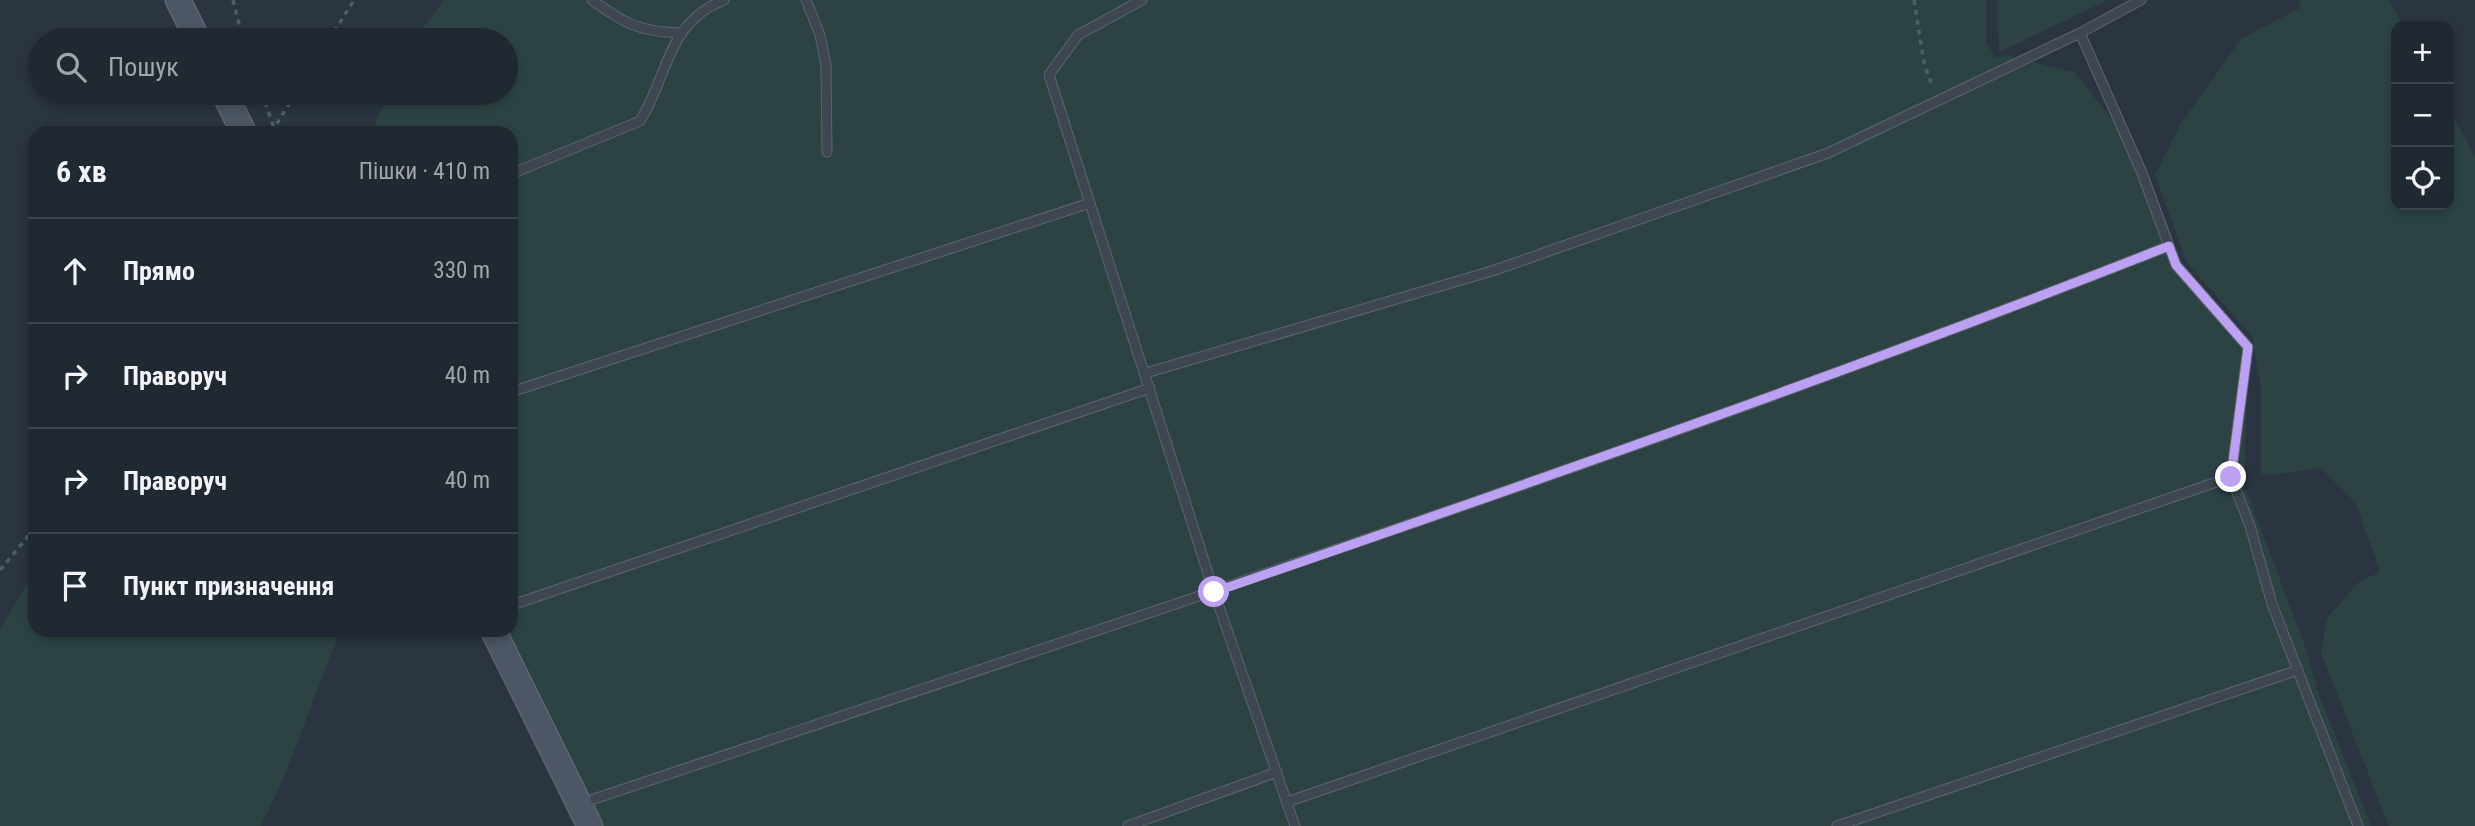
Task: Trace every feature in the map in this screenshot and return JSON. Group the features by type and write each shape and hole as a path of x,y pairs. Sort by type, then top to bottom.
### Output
{"street":[{"path":"178,0 192,28"},
{"path":"230,105 240,126"},
{"path":"496,637 590,826"}],"lane":[{"path":"592,0 635,27 660,33 680,33"},
{"path":"518,171 639,121 651,103 669,51 680,33 706,3 724,0"},
{"path":"806,0 820,35 827,65 827,152"},
{"path":"1142,0 1078,34 1049,75 1214,592 1294,826"},
{"path":"1146,373 1495,270 1828,152 2080,33 2141,0"},
{"path":"2080,33 2142,173 2176,265 2248,347 2231,477 2272,604 2358,826"},
{"path":"518,390 1090,203"},
{"path":"594,799 1214,592 1601,459 1993,315 2169,246"},
{"path":"518,603 1150,388"},
{"path":"1287,802 2231,477"},
{"path":"1837,826 2298,670"},
{"path":"1128,826 1277,772"}],"path":[{"path":"233,0 240,28"},
{"path":"336,28 354,0"},
{"path":"1914,0 1924,63 1938,100"},
{"path":"266,105 272,126"},
{"path":"277,126 289,105"},
{"path":"0,570 28,536"}],"green space":[{"path":"444,0 1986,0 1986,42 1996,58 2005,55 2074,72 2140,154 2182,263 2250,342 2252,364 2247,395 2244,485 2303,640 2318,692 2371,826 573,826 531,734 501,637 518,637 518,126 374,126 384,105 518,105 518,28 423,28"},
{"path":"1997,0 2108,0 1999,52"},
{"path":"2299,0 2389,0 2400,21 2391,21 2391,210 2454,210 2454,118 2475,157 2475,826 2389,826 2321,653 2327,618 2359,582 2380,572 2356,503 2321,468 2261,476 2261,388 2252,336 2187,263 2155,175 2180,125 2241,39 2300,8"},
{"path":"28,582 28,637 337,637 286,773 261,826 0,826 0,630"}],"route":[{"path":"1214,592 1601,459 2006,310 2169,246 2176,265 2248,347 2231,477"}]}
